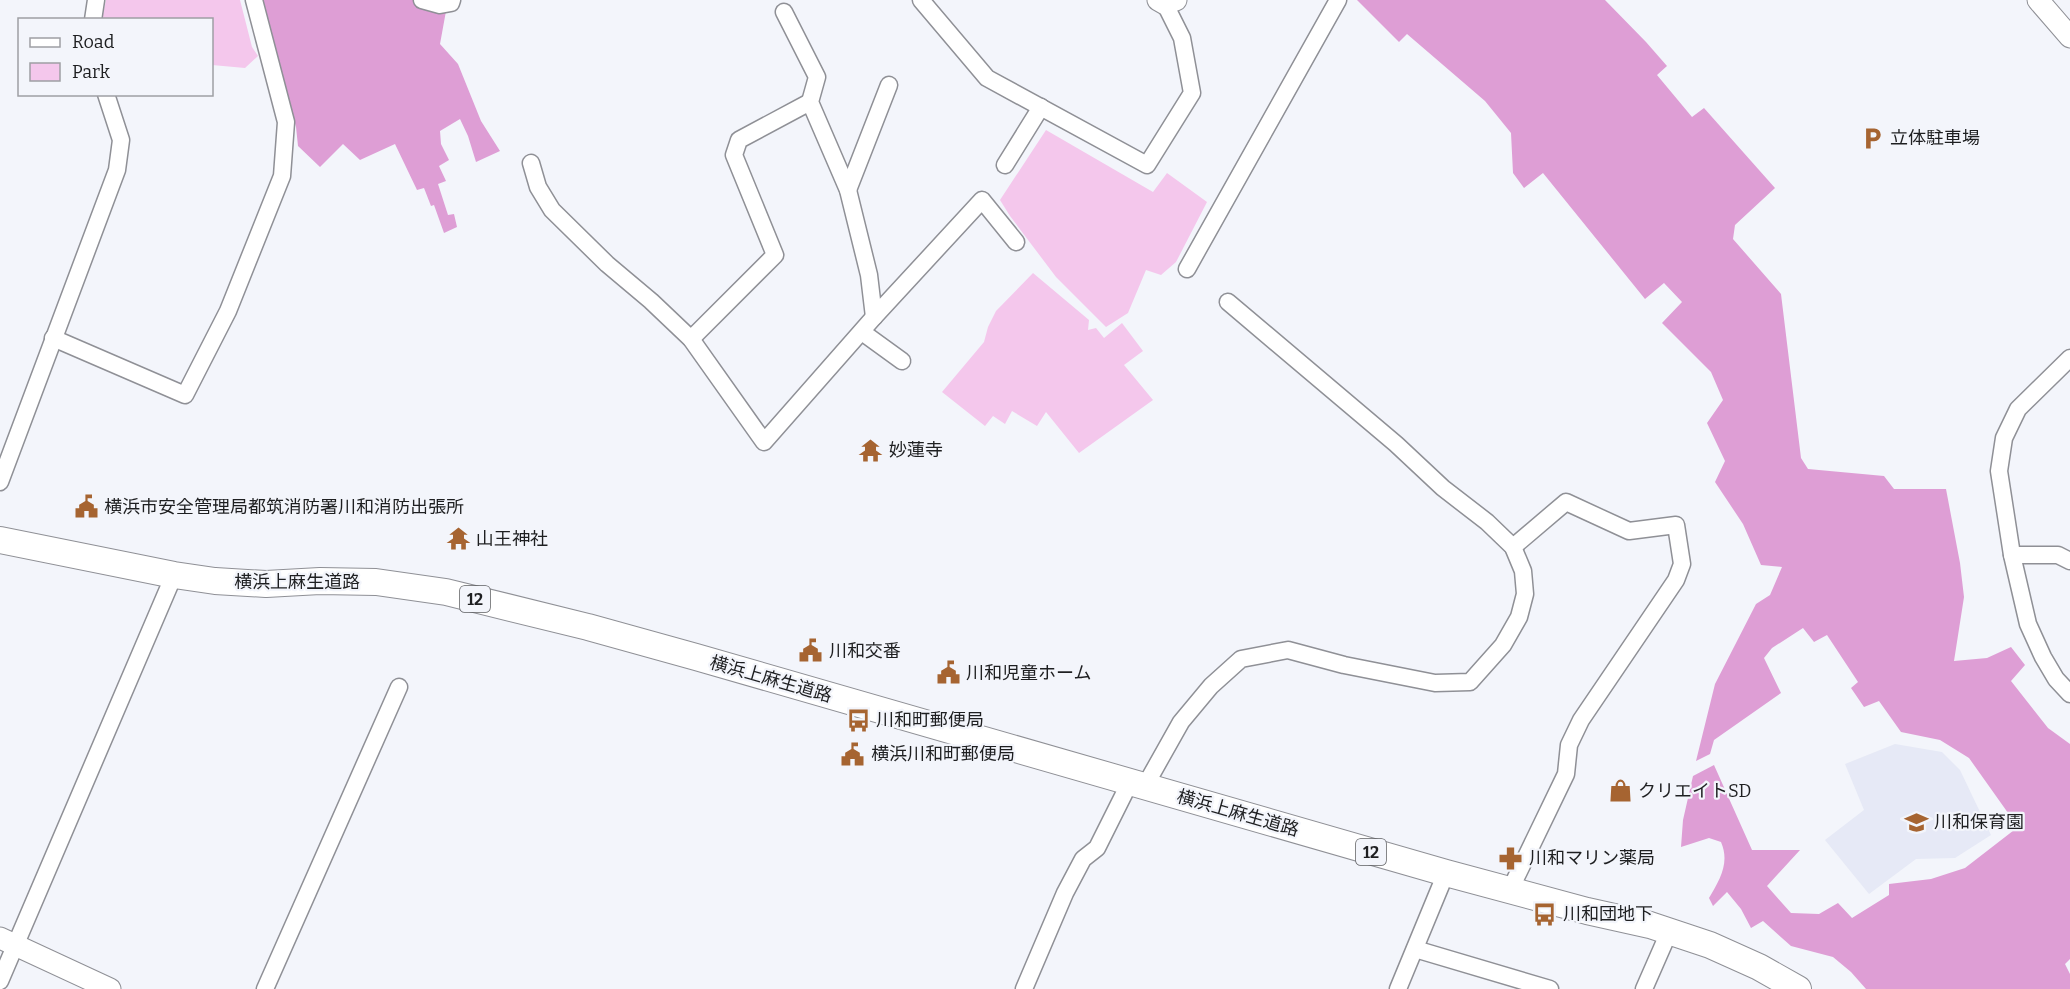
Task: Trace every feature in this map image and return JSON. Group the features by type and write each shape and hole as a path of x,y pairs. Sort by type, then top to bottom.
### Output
{"main road":[{"name":"横浜上麻生道路","path":"0,540 215,581 266,584 320,581 376,582 446,592 588,627 1446,873 1650,925 1710,945 1759,967 1798,989"}],"street":[{"path":"93,18 96,0"},
{"path":"53,338 185,395 228,311 282,176 286,122 254,0"},
{"path":"422,0 440,5 451,3 452,0"},
{"path":"921,0 987,78 1147,165 1192,93 1182,38 1166,1"},
{"path":"1186,269 1338,0"},
{"path":"2038,0 2070,37"},
{"path":"784,12 817,77 810,102 848,190 869,275 874,317"},
{"path":"848,190 889,85"},
{"path":"0,482 117,170 121,140 107,96"},
{"path":"690,339 775,255 734,155 739,140 810,102"},
{"path":"1005,165 1041,107"},
{"path":"531,163 538,187 552,210 606,264 651,301 690,339 764,442 874,317 982,200 1016,242"},
{"path":"1024,989 1065,893 1083,859 1097,848 1137,784 1181,722 1211,686 1241,659 1288,650 1344,665 1435,683 1470,682 1503,645 1519,617 1525,594 1523,571 1513,548 1487,522 1443,488 1396,444 1228,302"},
{"path":"862,332 902,361"},
{"path":"2068,365 2018,410 2004,438 1999,471 2012,555 2028,624 2056,679 2070,694"},
{"path":"1510,890 1566,774 1569,745 1581,720 1670,590 1682,564 1676,525 1629,531 1566,502 1513,548"},
{"path":"2012,555 2058,555 2070,561"},
{"path":"0,981 8,942 174,575"},
{"path":"265,989 399,687"},
{"path":"1398,989 1446,873"},
{"path":"1644,989 1669,932"},
{"path":"8,942 110,989"},
{"path":"1415,949 1550,989"}],"shaded area":[{"path":"261,0 427,0 446,11 440,44 458,64 481,121 500,151 476,162 460,119 440,131 441,144 449,160 439,166 446,181 438,184 448,215 454,214 457,227 444,233 434,205 431,206 424,188 417,190 395,144 360,160 343,144 320,167 298,146 296,127"},
{"path":"1357,0 1605,0 1667,66 1657,75 1692,117 1704,108 1775,188 1735,225 1733,239 1781,294 1801,458 1808,469 1884,476 1894,489 1946,489 1964,597 1954,661 1987,658 2011,647 2025,665 2011,681 2048,728 2070,744 2070,959 2065,964 2070,974 2070,989 1866,989 1833,957 1791,946 1763,921 1751,928 1741,909 1727,892 1713,906 1709,898 1724,864 1724,850 1721,842 1709,838 1681,847 1683,820 1693,776 1714,765 1752,850 1800,850 1767,886 1791,913 1819,914 1838,903 1852,918 1889,895 1889,884 1931,879 1965,868 2018,827 1969,758 1940,740 1901,732 1879,701 1864,707 1851,688 1858,682 1827,635 1814,642 1803,628 1772,648 1764,658 1781,693 1714,740 1710,754 1696,761 1715,684 1756,604 1770,595 1782,567 1761,565 1743,524 1715,482 1725,461 1707,423 1723,400 1711,372 1662,323 1682,302 1664,283 1645,299 1543,173 1524,188 1513,173 1511,133 1485,101 1407,34 1399,42"},
{"name":"川和保育園","path":"1895,744 1942,752 1960,770 1991,835 1955,858 1916,859 1869,894 1825,840 1864,810 1845,764"}],"green space":[{"path":"106,0 240,0 252,47 258,56 245,68 213,65 213,18 102,18"},
{"path":"1046,130 1153,192 1167,173 1207,202 1176,262 1161,275 1146,270 1128,313 1106,327 1056,277 1000,200"},
{"path":"1033,273 1089,320 1088,330 1096,328 1104,338 1122,323 1143,351 1124,365 1153,400 1079,453 1046,412 1037,426 1012,411 1005,424 993,416 985,426 942,392 984,342 996,311"}],"place":[{"name":"立体駐車場","path":"1872,138"},
{"name":"妙蓮寺","path":"871,450"},
{"name":"横浜市安全管理局都筑消防署川和消防出張所","path":"86,507"},
{"name":"山王神社","path":"458,539"},
{"name":"川和交番","path":"811,651"},
{"name":"川和児童ホーム","path":"948,673"},
{"name":"川和町郵便局","path":"858,720"},
{"name":"横浜川和町郵便局","path":"853,754"},
{"name":"クリエイトSD","path":"1620,791"},
{"name":"川和保育園","path":"1916,822"},
{"name":"川和マリン薬局","path":"1511,858"},
{"name":"川和団地下","path":"1545,914"}]}
